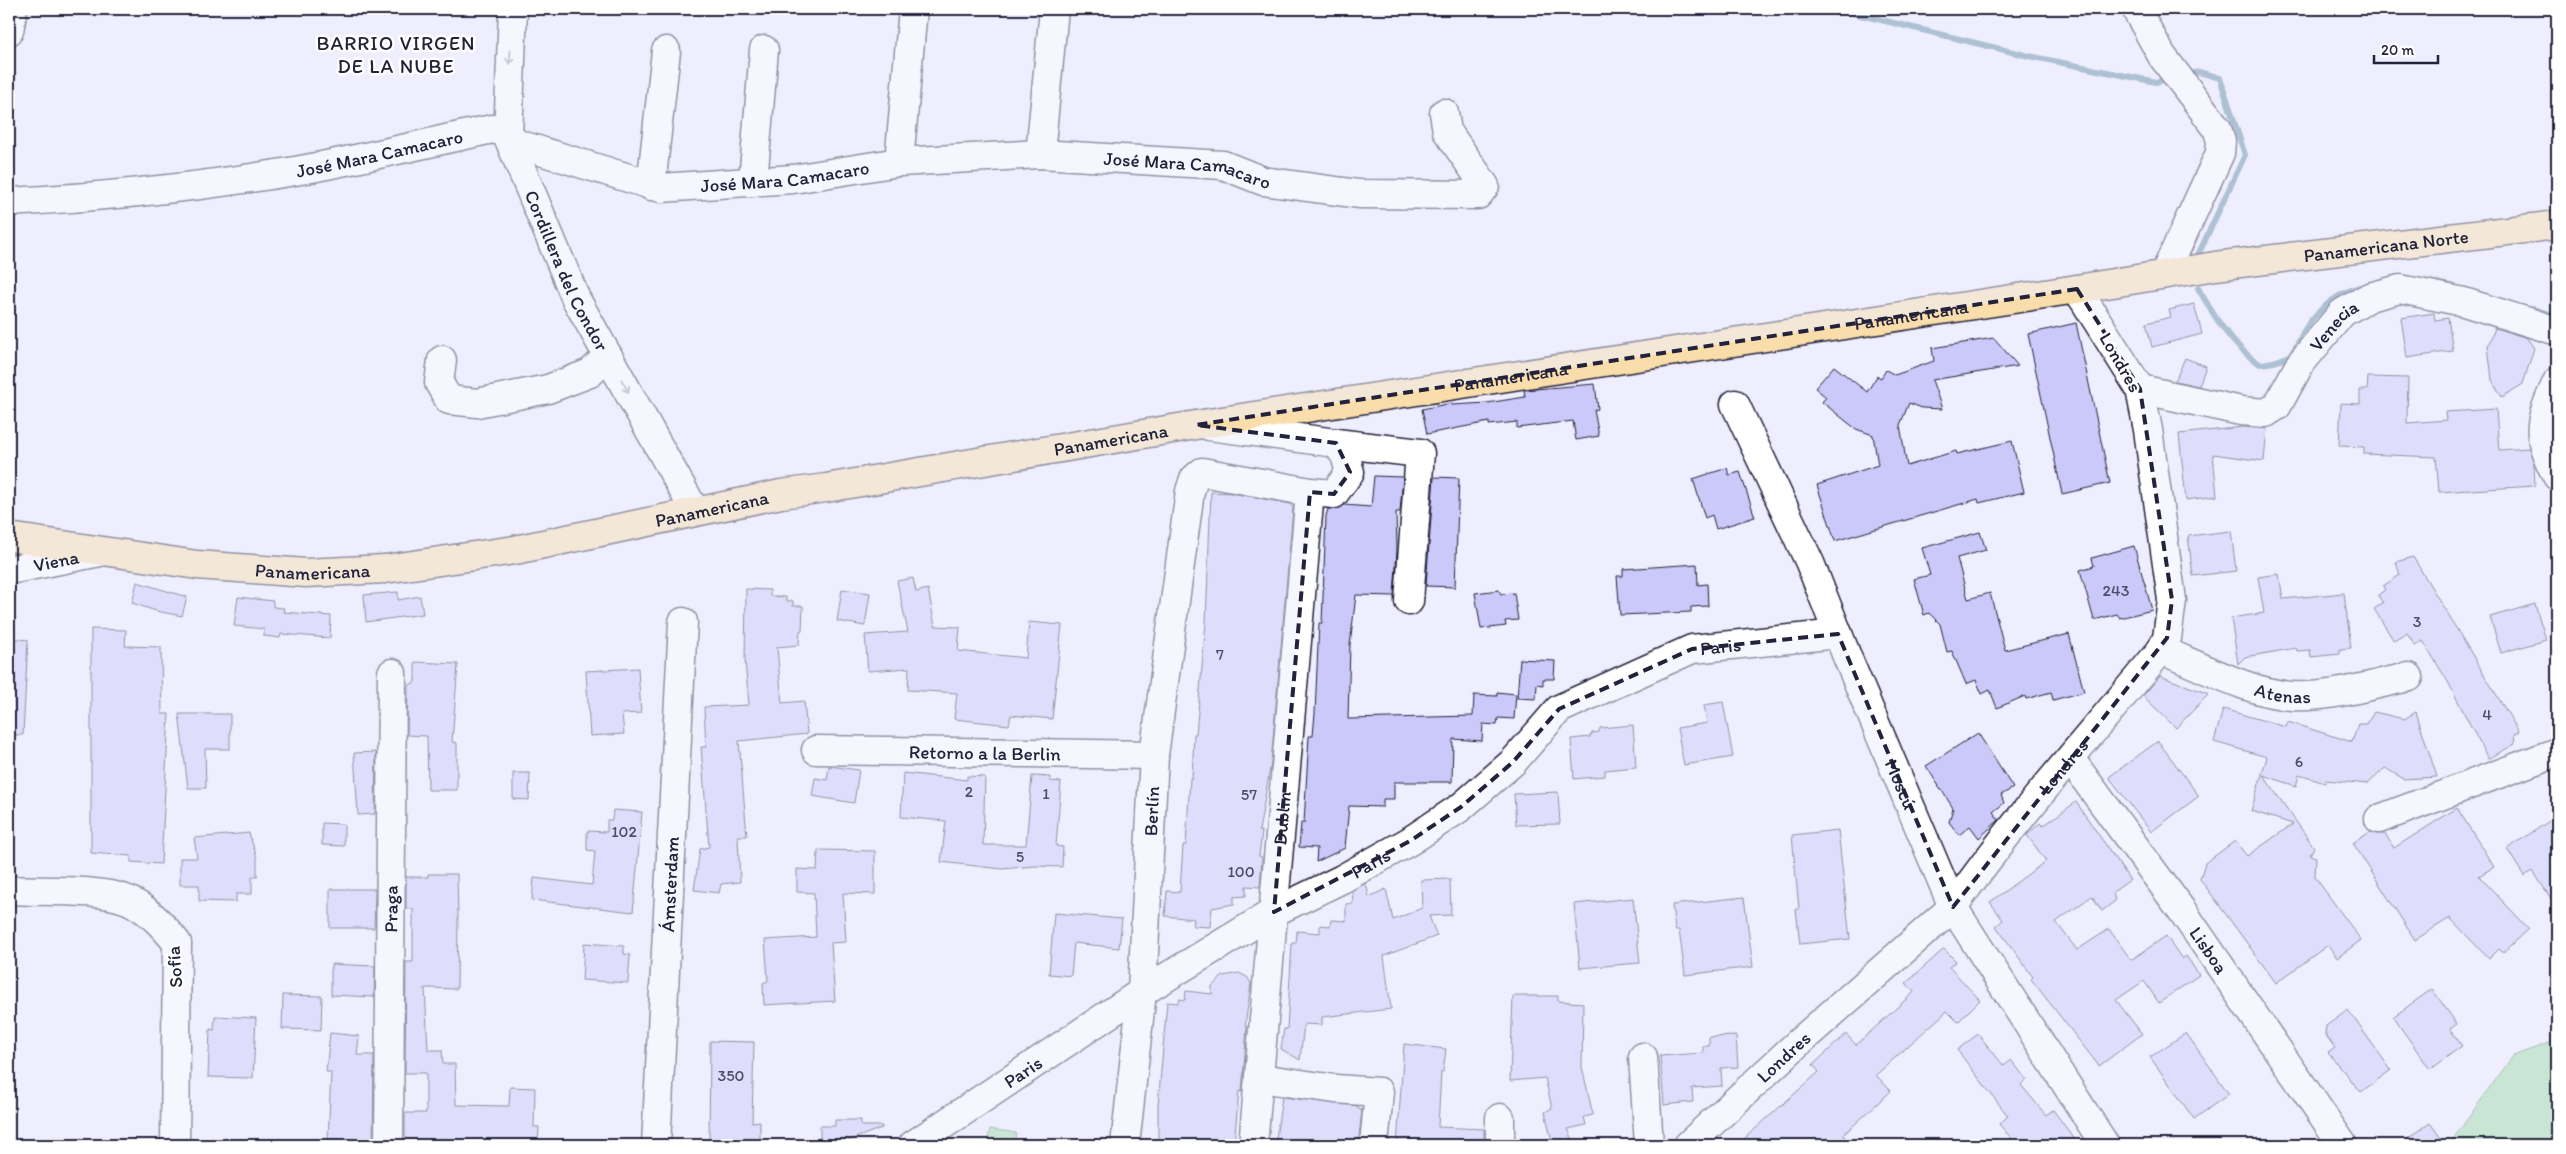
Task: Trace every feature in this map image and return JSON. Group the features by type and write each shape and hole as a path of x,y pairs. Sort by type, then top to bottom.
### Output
{"main road":[{"name":"Panamericana Norte","path":"2215,266 2557,225"},
{"name":"Panamericana","path":"9,537 197,565 306,573 386,569 515,550 781,494 1196,425 2215,266"}],"street":[{"path":"9,31 13,9"},
{"name":"Cordillera del Condor","path":"512,9 508,137 576,299 695,511"},
{"path":"899,162 913,9"},
{"path":"1040,154 1054,9"},
{"path":"2136,9 2162,56 2217,128 2221,141 2220,153 2165,273"},
{"path":"753,182 764,50"},
{"path":"650,186 666,51"},
{"name":"José Mara Camacaro","path":"9,202 94,198 194,186 296,170 492,129 501,131 518,144 650,186 676,188 813,176 899,162 1040,154 1223,165 1263,181 1359,194 1478,195 1485,186 1447,131 1444,113"},
{"name":"Londres","path":"1688,1145 1797,1044 1954,907 1973,879 2161,650 2168,638 2172,600 2148,430 2140,389 2077,289"},
{"name":"Venecia","path":"2140,389 2241,412 2266,413 2277,406 2300,364 2342,313 2369,297 2400,289 2464,302 2557,330"},
{"path":"442,360 439,383 449,400 477,403 548,389 590,373 608,356"},
{"path":"2557,382 2542,414 2541,430 2547,456 2557,476"},
{"name":"Moscú","path":"1735,404 1810,563 1838,634 1954,907 2105,1145"},
{"path":"1196,425 1420,453 1409,601"},
{"path":"1310,492 1334,494 1350,472 1345,455 1336,443"},
{"name":"Berlín","path":"1125,1145 1142,992 1154,755 1190,491 1194,479 1202,472 1310,492"},
{"name":"Dublin","path":"1253,1145 1310,492"},
{"name":"Viena","path":"9,570 102,552"},
{"name":"Ámsterdam","path":"656,1145 683,622"},
{"name":"Paris","path":"913,1145 1142,992 1274,912 1342,879 1410,841 1461,807 1513,762 1559,708 1692,650 1838,634"},
{"name":"Atenas","path":"2161,650 2252,687 2290,696 2326,695 2409,677"},
{"name":"Praga","path":"389,1145 392,673"},
{"name":"Retorno a la Berlin","path":"816,750 1154,755"},
{"path":"2379,819 2557,752"},
{"name":"Lisboa","path":"2071,760 2183,912 2342,1145"},
{"name":"Sofía","path":"9,890 99,894 128,900 160,921 177,943 174,1145"},
{"path":"1643,1057 1649,1145"},
{"path":"1260,1078 1335,1089 1379,1092 1374,1145"},
{"path":"1500,1118 1500,1145"}],"highlighted area":[{"path":"2077,289 2140,389 2172,600 2167,638 1953,907 1838,634 1692,649 1559,709 1513,762 1461,807 1410,841 1274,912 1310,492 1334,494 1350,472 1336,443 1196,425"}],"green space":[{"path":"2557,1040 2557,1145 2458,1145 2453,1139 2513,1056"},
{"path":"990,1129 1016,1133 1014,1145 987,1145"}],"building":[{"path":"2194,304 2202,334 2152,347 2146,323 2171,317 2169,310"},
{"path":"2434,313 2435,320 2448,318 2453,351 2407,358 2401,318"},
{"path":"2076,323 2110,483 2062,494 2028,334"},
{"path":"2495,328 2527,338 2534,348 2523,384 2502,397 2492,380 2488,346"},
{"path":"1994,338 2018,366 1932,380 1942,409 1922,408 1909,403 1900,425 1907,466 1956,451 1957,454 2012,441 2024,492 1979,503 1978,499 1835,541 1817,485 1878,465 1873,435 1856,429 1822,402 1826,397 1815,388 1834,366 1867,392 1877,376 1881,378 1886,370 1895,375 1934,361 1932,348"},
{"path":"2185,358 2206,366 2199,386 2175,381"},
{"path":"2368,377 2408,378 2407,423 2446,420 2445,412 2496,409 2499,450 2529,448 2534,464 2535,486 2439,492 2436,457 2364,454 2364,447 2339,446 2341,403 2360,404 2360,390 2367,390"},
{"path":"1595,384 1598,409 1594,410 1599,436 1576,440 1573,421 1517,428 1517,422 1489,425 1489,422 1427,434 1422,409 1452,403 1452,405 1487,403 1525,397 1524,390"},
{"path":"2243,427 2267,429 2264,461 2213,454 2217,496 2186,500 2179,434"},
{"path":"1727,468 1729,475 1740,472 1755,517 1716,529 1712,515 1705,518 1693,479"},
{"path":"1374,476 1403,477 1400,512 1396,512 1397,549 1394,596 1356,595 1350,645 1348,719 1473,716 1474,695 1497,696 1497,692 1516,694 1514,719 1498,718 1497,725 1483,724 1482,741 1453,739 1452,782 1394,782 1394,799 1383,799 1383,807 1349,806 1345,848 1316,862 1317,848 1299,847 1301,823 1304,823 1309,736 1313,736 1315,713 1319,623 1322,623 1326,516 1328,509 1340,508 1344,505 1371,507"},
{"path":"1434,477 1459,478 1455,587 1426,586"},
{"path":"1211,492 1231,493 1291,504 1293,508 1271,763 1259,831 1262,832 1259,856 1262,857 1260,887 1246,886 1246,896 1234,897 1234,904 1212,908 1210,927 1193,926 1194,919 1165,916 1167,891 1180,892 1183,845 1186,845 1190,778 1192,778 1194,734 1196,734 1206,622"},
{"path":"2231,531 2236,571 2193,576 2188,536"},
{"path":"1980,532 1986,550 1957,558 1968,599 1990,593 2005,650 2069,634 2084,692 2053,700 2051,692 2026,699 2025,696 1997,708 1990,690 1982,694 1976,680 1966,684 1952,651 1947,652 1940,624 1929,613 1924,615 1914,579 1930,575 1922,548"},
{"path":"2134,546 2152,610 2120,618 2117,614 2094,620 2080,570 2094,566 2092,558"},
{"path":"2413,557 2519,732 2514,735 2515,744 2488,759 2448,682 2423,641 2415,646 2407,633 2394,641 2374,609 2383,603 2378,595 2385,590 2383,586 2400,575 2396,562"},
{"path":"1697,564 1698,585 1707,584 1708,606 1691,607 1691,612 1620,615 1617,576 1623,576 1623,569"},
{"path":"2279,574 2283,599 2344,593 2351,648 2340,649 2340,654 2311,657 2310,650 2297,651 2296,648 2245,657 2238,664 2231,618 2264,613 2258,577"},
{"path":"913,578 916,592 928,589 935,626 960,627 958,651 1026,658 1029,622 1062,625 1052,719 1011,715 1009,725 954,719 957,693 908,690 909,668 868,671 865,635 908,632 897,581"},
{"path":"137,582 187,597 182,616 156,611 132,603"},
{"path":"746,589 770,590 770,596 786,597 786,601 793,601 793,606 803,606 799,645 777,647 782,703 804,701 807,734 739,741 747,836 738,836 740,882 721,884 719,893 694,890 700,849 709,847 701,747 706,747 704,707 749,705 745,661"},
{"path":"842,589 870,593 865,626 837,621"},
{"path":"1499,590 1501,594 1514,593 1518,620 1505,621 1506,626 1481,629 1475,593"},
{"path":"398,592 398,600 420,596 423,614 366,622 364,595"},
{"path":"238,597 273,601 273,607 284,608 283,612 331,616 330,638 281,634 280,638 264,636 264,629 234,626"},
{"path":"2535,604 2546,640 2501,653 2490,617"},
{"path":"91,629 126,630 125,646 161,647 162,714 169,714 161,864 131,862 131,856 91,853"},
{"path":"9,638 28,640 23,735 9,735"},
{"path":"1520,659 1555,661 1554,679 1543,679 1543,685 1537,684 1536,699 1517,698"},
{"path":"415,662 458,664 452,742 457,743 457,790 428,790 427,736 407,735 408,686 415,682"},
{"path":"638,668 641,713 622,714 624,734 590,736 586,671"},
{"path":"2160,676 2209,694 2176,728 2143,696"},
{"path":"1723,702 1733,757 1684,765 1677,728 1707,723 1704,705"},
{"path":"2223,709 2286,727 2288,722 2352,742 2358,724 2367,724 2374,712 2404,719 2416,712 2437,777 2404,779 2385,768 2368,784 2326,780 2325,783 2299,775 2296,786 2263,775 2314,847 2310,855 2316,857 2315,877 2361,940 2337,958 2328,945 2276,983 2200,879 2205,863 2235,841 2247,856 2293,824 2251,811 2267,757 2214,742"},
{"path":"179,714 230,714 230,749 205,749 206,788 188,788"},
{"path":"1633,725 1636,767 1605,770 1605,776 1574,779 1571,739 1590,737 1592,733 1599,732 1600,728"},
{"path":"1978,733 2013,788 2001,795 2004,803 1993,812 1999,820 1979,838 1970,826 1959,835 1949,822 1953,808 1926,766"},
{"path":"2158,741 2199,796 2151,832 2109,777"},
{"path":"376,752 375,814 358,815 354,753"},
{"path":"829,766 859,770 854,803 812,796 815,778 827,780"},
{"path":"513,773 530,773 529,800 513,799"},
{"path":"903,773 967,780 967,776 985,777 983,845 1026,845 1032,776 1050,777 1050,781 1061,782 1056,846 1063,847 1062,867 1035,866 1002,869 941,862 946,821 901,817"},
{"path":"1558,792 1560,824 1516,825 1514,794"},
{"path":"2076,802 2130,880 2113,892 2115,901 2102,911 2092,896 2056,922 2077,950 2109,929 2131,960 2166,936 2182,959 2186,956 2199,975 2159,1003 2144,981 2116,1000 2142,1034 2099,1066 2031,979 2033,977 1996,926 2003,920 1990,902 2046,861 2027,835 2040,823 2043,826"},
{"path":"2457,808 2494,867 2479,876 2529,929 2503,953 2499,949 2489,959 2450,918 2415,940 2353,843 2370,832 2385,834 2394,848"},
{"path":"613,810 642,812 633,912 532,900 534,878 592,885 595,851 587,850 587,831 607,832 607,820 612,820"},
{"path":"2557,816 2557,908 2533,871 2524,876 2507,849"},
{"path":"322,823 344,824 344,846 322,845"},
{"path":"1838,830 1850,939 1800,944 1796,909 1799,909 1792,835"},
{"path":"249,833 257,858 257,877 252,877 252,894 236,894 236,902 199,901 199,885 180,885 180,858 197,858 194,838"},
{"path":"818,850 875,851 875,894 843,893 846,942 831,943 835,1001 764,1005 763,983 768,981 765,940 816,937 814,893 797,892 797,869 817,870"},
{"path":"428,874 457,874 458,916 457,989 425,988 428,1050 442,1050 443,1064 455,1064 456,1105 509,1106 510,1087 535,1088 534,1127 539,1127 538,1145 405,1145 405,1113 426,1113 426,1073 405,1073 406,962 413,962 413,909 406,909 406,877 428,877"},
{"path":"1450,879 1451,915 1429,916 1437,936 1384,956 1391,1009 1322,1017 1322,1025 1304,1024 1300,1060 1281,1049 1284,1029 1287,1029 1292,943 1296,943 1297,931 1320,933 1320,925 1330,926 1331,920 1346,921 1346,904 1353,903 1352,891 1366,883 1369,897 1386,889 1393,920 1422,908 1421,880"},
{"path":"330,889 375,889 374,928 330,928"},
{"path":"1744,897 1753,967 1685,975 1679,930 1675,930 1672,905"},
{"path":"1633,898 1640,963 1580,968 1574,904"},
{"path":"1054,913 1122,919 1119,948 1074,943 1071,976 1049,974"},
{"path":"584,943 624,946 624,954 630,955 628,983 582,980"},
{"path":"1944,949 1956,961 1949,967 1980,1000 1958,1022 1947,1011 1876,1075 1891,1091 1843,1135 1853,1145 1737,1145 1819,1072 1813,1065 1846,1034 1856,1045 1914,992 1906,983"},
{"path":"331,964 375,966 374,997 331,995"},
{"path":"1239,973 1247,977 1251,983 1245,1026 1247,1026 1242,1092 1239,1091 1234,1145 1158,1145 1158,1105 1167,1002 1178,1003 1179,999 1185,1000 1186,991 1212,994 1212,986 1223,976"},
{"path":"2432,989 2457,1024 2450,1029 2462,1046 2430,1069 2393,1017"},
{"path":"283,995 322,996 321,1030 282,1029"},
{"path":"1513,996 1558,996 1558,1001 1583,1003 1582,1067 1593,1115 1584,1117 1586,1125 1568,1129 1575,1145 1553,1145 1545,1112 1552,1108 1545,1078 1510,1081"},
{"path":"2348,1010 2391,1070 2361,1092 2328,1053 2335,1048 2325,1034 2326,1026"},
{"path":"215,1016 256,1018 253,1078 208,1077 210,1029 214,1030"},
{"path":"330,1033 359,1036 357,1055 374,1055 373,1145 328,1142 331,1072 326,1072"},
{"path":"2186,1033 2229,1094 2194,1119 2150,1057"},
{"path":"1978,1034 2004,1066 2011,1060 2027,1080 2021,1085 2046,1115 2053,1110 2079,1145 2017,1145 1999,1124 2008,1116 1957,1050"},
{"path":"1736,1036 1738,1067 1721,1068 1722,1086 1692,1088 1693,1102 1664,1105 1660,1056 1703,1053 1703,1046 1709,1046 1709,1037"},
{"path":"710,1041 754,1042 752,1122 760,1121 760,1145 709,1145"},
{"path":"1404,1044 1446,1049 1443,1072 1441,1072 1438,1127 1484,1129 1484,1145 1397,1145"},
{"path":"1282,1097 1358,1106 1358,1109 1362,1110 1358,1145 1275,1145"},
{"path":"835,1120 861,1120 861,1126 882,1126 882,1128 847,1141 847,1145 820,1145 820,1126 835,1126"},
{"path":"2430,1123 2441,1138 2430,1145 2399,1145"}],"waterway":[{"path":"1836,9 2029,56 2156,82 2171,78"},
{"path":"2186,75 2199,72 2220,78 2245,155 2198,255"},
{"path":"2423,281 2452,286"},
{"path":"2198,288 2217,320 2232,340 2260,364 2280,360 2290,355 2309,323 2323,308 2348,291 2366,286"},
{"path":"2532,309 2557,316"}],"district":[{"name":"BARRIO VIRGEN DE LA NUBE","path":"396,54"}]}
